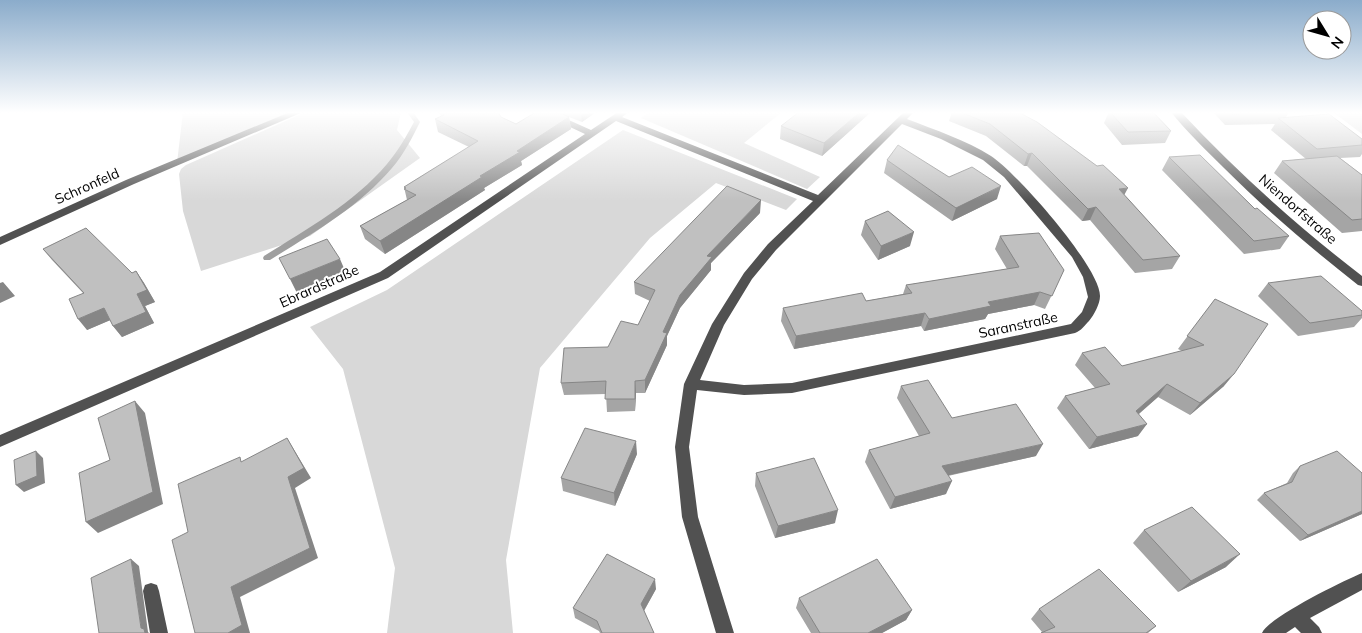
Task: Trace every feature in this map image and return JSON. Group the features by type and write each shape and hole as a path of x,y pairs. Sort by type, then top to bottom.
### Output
{"street":[{"name":"Schronfeld","path":"0,241 130,182 227,142"},
{"name":"Ebrardstraße","path":"0,441 384,275 582,142"},
{"path":"682,142 820,200"},
{"path":"725,633 690,517 682,446 691,384 718,324 748,276 772,247 879,142"},
{"name":"Saranstraße","path":"691,384 744,390 792,388 1075,328 1088,314 1094,297 1089,277 1076,255 1008,175 987,158 953,142"},
{"name":"Niendorfstraße","path":"1202,142 1264,202 1362,282"},
{"path":"1271,633 1296,616 1362,581"},
{"path":"151,591 159,633"},
{"path":"1296,616 1313,633"}],"shaded area":[{"path":"180,142 228,142 177,163"},
{"path":"239,142 406,142 420,158 310,236 201,271 183,211 179,174 186,165"},
{"path":"606,142 652,142 797,199 786,210 716,183 650,238 540,368 506,560 513,633 387,633 395,568 343,369 310,327 387,290"},
{"path":"696,142 746,142 744,143 820,177 807,189"}],"building":[{"path":"477,142 531,142 517,151 520,152 480,176 482,177 380,241 360,226 416,195 404,189 406,188 404,187"},
{"path":"1012,142 1064,142 1097,166 1103,165 1128,188 1119,189 1180,256 1143,260 1096,207 1088,209 1032,153 1028,154"},
{"path":"1308,142 1362,142 1362,145 1317,149"},
{"path":"898,145 949,177 972,167 1001,186 956,208 887,160"},
{"path":"1200,155 1255,209 1257,208 1289,236 1254,241 1169,157"},
{"path":"1337,156 1362,175 1362,219 1352,220 1282,161"},
{"path":"727,186 761,200 707,256 712,257 680,295 663,332 667,333 645,380 635,381 635,399 605,399 606,381 561,383 564,348 608,347 621,321 638,325 655,290 634,282"},
{"path":"888,211 914,232 881,246 865,221"},
{"path":"86,228 132,273 136,271 147,290 137,294 146,312 113,326 104,308 78,319 69,299 84,293 43,249"},
{"path":"1039,233 1064,270 1052,296 1040,292 988,302 991,306 929,319 925,313 796,336 783,308 862,293 866,301 912,293 906,285 1019,267 1000,236"},
{"path":"327,239 340,259 290,279 279,258"},
{"path":"1321,276 1362,311 1362,315 1310,323 1268,283"},
{"path":"1215,299 1268,324 1234,374 1200,403 1167,384 1136,411 1147,424 1097,437 1065,396 1110,384 1082,353 1105,347 1122,366 1204,345 1187,336"},
{"path":"928,380 952,418 1016,404 1043,444 942,466 952,481 895,497 869,450 930,433 901,386"},
{"path":"135,401 153,492 86,522 79,473 110,460 98,418"},
{"path":"585,428 636,441 614,493 561,478"},
{"path":"287,438 304,468 288,477 310,548 231,587 242,625 228,633 195,633 172,540 188,532 178,484 240,457 241,462"},
{"path":"36,451 37,476 16,485 14,460"},
{"path":"1337,451 1362,473 1362,511 1308,535 1264,493 1292,482 1300,466"},
{"path":"814,458 838,510 778,526 756,473"},
{"path":"1192,507 1240,554 1191,581 1144,530"},
{"path":"607,554 655,579 641,604 654,633 602,633 597,621 573,608"},
{"path":"131,559 141,628 144,629 145,633 99,633 91,578"},
{"path":"877,559 912,610 868,633 820,633 799,598"},
{"path":"1099,569 1156,626 1146,633 1041,633 1055,627 1039,609"}],"waterway":[{"path":"267,258 333,216 373,184 407,142"}]}
